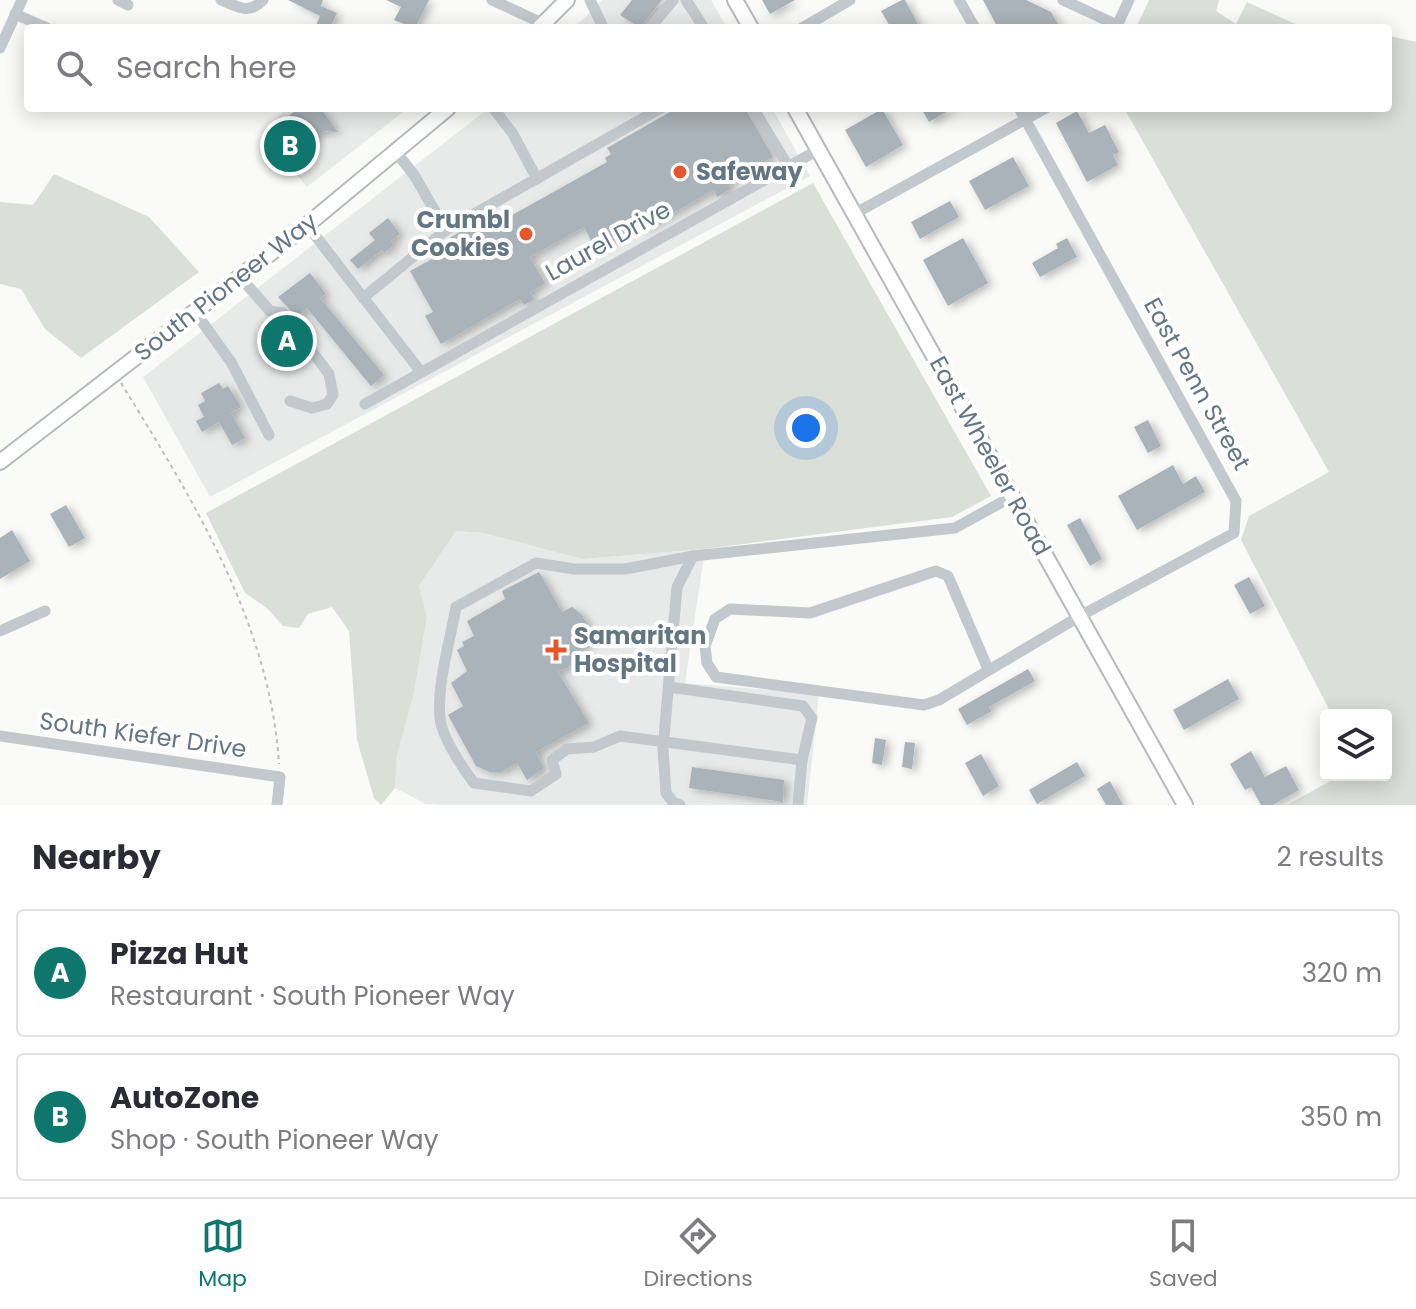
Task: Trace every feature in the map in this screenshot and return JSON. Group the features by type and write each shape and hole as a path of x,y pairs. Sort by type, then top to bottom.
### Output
{"main road":[{"path":"543,24 567,0"},
{"path":"735,0 749,24"},
{"name":"South Pioneer Way","path":"0,462 307,225 443,112"},
{"name":"East Wheeler Road","path":"797,112 1185,805"}],"street":[{"path":"0,48 22,0"},
{"path":"221,0 245,10 258,4"},
{"path":"492,0 537,24"},
{"path":"590,0 601,24"},
{"path":"653,24 673,0"},
{"path":"686,0 701,24"},
{"path":"809,24 850,0"},
{"path":"959,0 973,24"},
{"path":"1063,0 1112,24"},
{"path":"1117,24 1129,0"},
{"path":"15,14 38,24"},
{"path":"496,112 513,134 537,179"},
{"path":"363,298 446,230 654,112"},
{"path":"755,112 788,166"},
{"name":"East Penn Street","path":"1021,112 1236,501 1234,533 1080,616"},
{"path":"854,214 1039,112"},
{"name":"Laurel Drive","path":"365,404 818,150"},
{"path":"396,152 414,175 446,230"},
{"path":"307,225 421,372"},
{"path":"240,277 270,311 283,313 329,374 333,395 327,404 312,408 290,401"},
{"path":"195,312 231,362 269,435"},
{"path":"802,760 620,736 594,747 567,749 552,760 556,774 531,791 474,783 460,764 440,720 441,687 456,607 536,563 574,569 625,569 693,556 955,528 1013,496"},
{"path":"680,805 666,793 664,742 677,587 693,556"},
{"path":"988,669 948,576 936,571 810,613 730,609 715,619 705,646 707,663 716,677 924,705 939,700 1080,616"},
{"path":"0,631 45,611"},
{"path":"669,687 803,706 812,718 802,760 798,805"},
{"name":"South Kiefer Drive","path":"0,736 280,777"},
{"path":"277,805 280,777"}],"path":[{"path":"115,373 195,506 243,608 274,715 280,777"}],"shaded area":[{"path":"602,0 711,0 725,24 578,24"},
{"path":"1149,0 1219,0 1216,11 1236,24 1138,24"},
{"path":"1247,2 1295,24 1236,24"},
{"path":"1392,36 1416,42 1416,805 1287,805 1330,781 1392,781 1392,709 1329,709 1241,540 1249,516 1329,472 1126,112 1392,112"},
{"path":"283,112 403,112 307,187 262,133"},
{"path":"484,112 774,112 810,176 210,497 143,377"},
{"path":"54,174 149,217 199,272 81,358 45,329 21,289 0,284 0,202 33,205"},
{"path":"813,183 991,496 952,517 705,549 582,559 483,533 456,531 419,586 427,617 414,692 397,756 395,788 381,805 374,798 357,740 349,631 332,607 308,614 299,628 283,626 268,609 245,593 206,513"},
{"name":"Samaritan Hospital","path":"456,531 483,533 582,559 705,549 685,683 819,694 807,805 440,805 426,804 395,788 397,756 414,692 427,617 419,586"}],"building":[{"path":"288,0 323,0 321,6 337,13 332,24 317,24 320,16"},
{"path":"386,0 429,0 417,24 394,20 401,7"},
{"path":"632,0 662,0 643,24 634,24 620,15"},
{"path":"762,0 795,0 770,14"},
{"path":"905,0 918,24 889,24 881,11"},
{"path":"983,0 1026,0 1051,12 1058,24 996,24"},
{"path":"294,112 323,112 338,132 324,131 286,160 267,133"},
{"path":"670,112 747,112 773,157 728,182 731,189 717,197 714,190 644,229 641,222 595,248 584,227 530,257 545,283 530,292 534,299 524,305 520,299 441,344 425,316 433,312 410,271 443,253 441,250 450,245 447,240 451,237 492,214 496,219 505,214 507,218 607,162 605,158 611,154 607,148"},
{"path":"877,112 884,112 903,145 866,167 845,130"},
{"path":"923,112 946,112 929,122"},
{"path":"1078,112 1089,133 1105,125 1119,152 1113,155 1118,165 1087,182 1056,123"},
{"path":"1013,157 1029,186 985,210 969,181"},
{"path":"950,201 959,217 920,239 911,222"},
{"path":"388,218 400,234 391,241 394,245 384,253 382,250 358,269 350,260 375,240 369,233"},
{"path":"963,238 988,283 948,306 923,260"},
{"path":"1067,238 1077,257 1040,277 1032,263 1058,248 1056,244"},
{"path":"310,273 326,294 320,298 384,375 371,386 307,308 297,317 278,297"},
{"path":"279,322 303,354 294,362 268,331"},
{"path":"219,383 223,389 228,386 241,407 231,413 245,438 232,445 219,422 202,432 196,421 204,417 198,405 205,401 201,393"},
{"path":"1148,420 1161,446 1148,453 1134,427"},
{"path":"1173,465 1183,484 1196,476 1205,492 1137,530 1118,496"},
{"path":"66,505 85,538 69,547 50,514"},
{"path":"1080,518 1102,559 1090,566 1067,525"},
{"path":"12,530 30,561 0,579 0,538"},
{"path":"539,572 562,612 572,607 589,627 587,646 570,656 568,668 557,671 589,723 536,752 544,768 527,780 517,763 501,772 490,772 476,766 448,715 463,706 451,683 467,671 457,650 464,646 462,642 474,636 467,621 505,599 502,591"},
{"path":"1249,577 1265,606 1250,614 1234,585"},
{"path":"1028,669 1035,681 989,707 992,711 967,725 958,709"},
{"path":"1228,679 1239,699 1184,730 1173,710"},
{"path":"875,738 886,740 882,765 872,763"},
{"path":"905,742 915,743 912,769 902,767"},
{"path":"1251,751 1265,777 1286,766 1299,790 1273,805 1261,805 1251,787 1245,790 1230,764"},
{"path":"981,754 999,786 983,796 965,763"},
{"path":"1077,762 1085,776 1037,804 1029,790"},
{"path":"692,767 784,780 783,802 689,788"},
{"path":"1110,781 1123,805 1106,805 1097,789"}],"place":[{"name":"AutoZone","path":"290,146"},
{"name":"Safeway","path":"680,172"},
{"name":"Crumbl Cookies","path":"526,234"},
{"name":"Pizza Hut","path":"287,341"},
{"name":"Samaritan Hospital","path":"556,650"}]}
